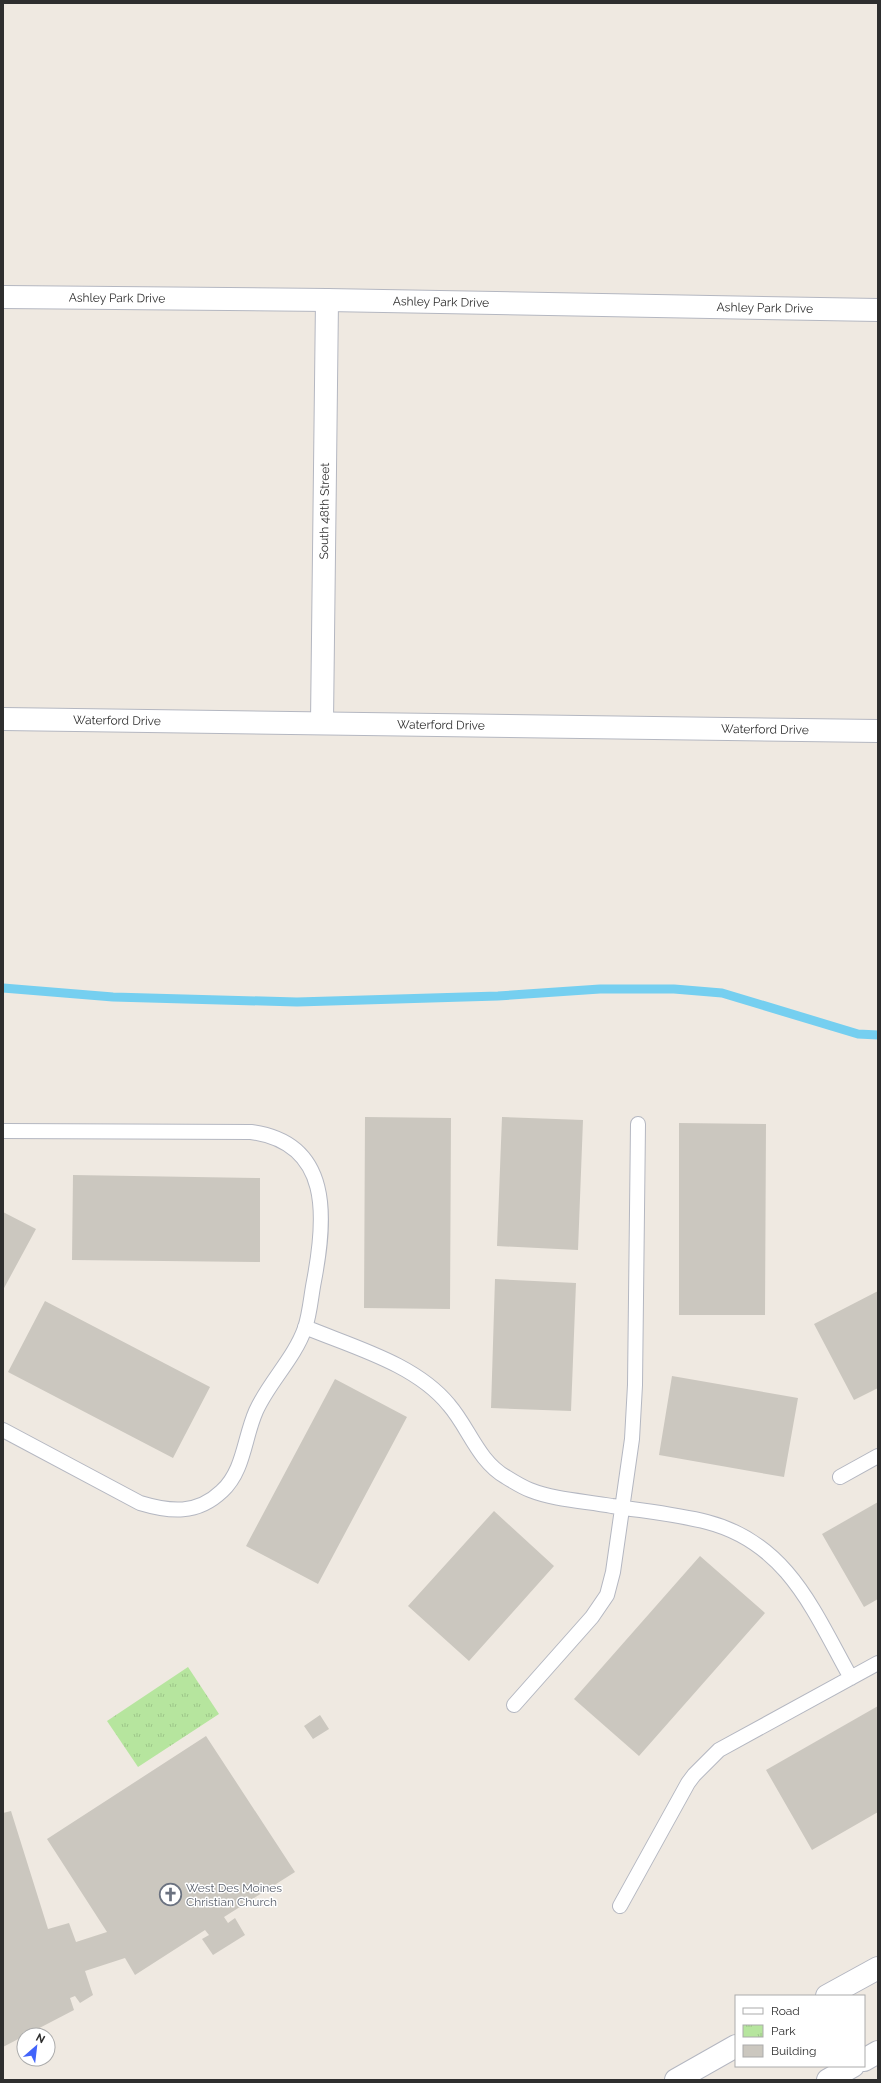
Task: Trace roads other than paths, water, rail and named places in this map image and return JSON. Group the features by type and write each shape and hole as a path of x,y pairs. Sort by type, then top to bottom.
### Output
{"street":[{"name":"Ashley Park Drive","path":"3,297 327,300 878,310"},
{"name":"South 48th Street","path":"322,722 327,300"},
{"name":"Waterford Drive","path":"3,719 322,722 878,731"},
{"path":"829,1995 878,1968"},
{"path":"676,2080 735,2047"},
{"path":"865,2059 878,2052"},
{"path":"828,2080 851,2067"}],"lane":[{"path":"514,1705 592,1617 607,1595 613,1572 632,1439 635,1385 638,1124"},
{"path":"3,1130 251,1132 265,1134 286,1142 304,1157 316,1178 320,1204 320,1252 305,1327 297,1345 256,1411 237,1472 222,1491 204,1504 184,1511 163,1510 140,1503 3,1430"},
{"path":"305,1327 395,1364 427,1383 450,1405 482,1456 504,1476 530,1490 707,1522 738,1534 767,1551 789,1573 807,1599 851,1678"},
{"path":"840,1477 878,1456"},
{"path":"620,1906 694,1774 719,1750 878,1663"}],"waterway":[{"path":"3,988 113,997 297,1002 498,996 600,989 674,989 722,993 858,1034 878,1035"}],"place":[{"name":"West Des Moines Christian Church","path":"171,1895"}]}
